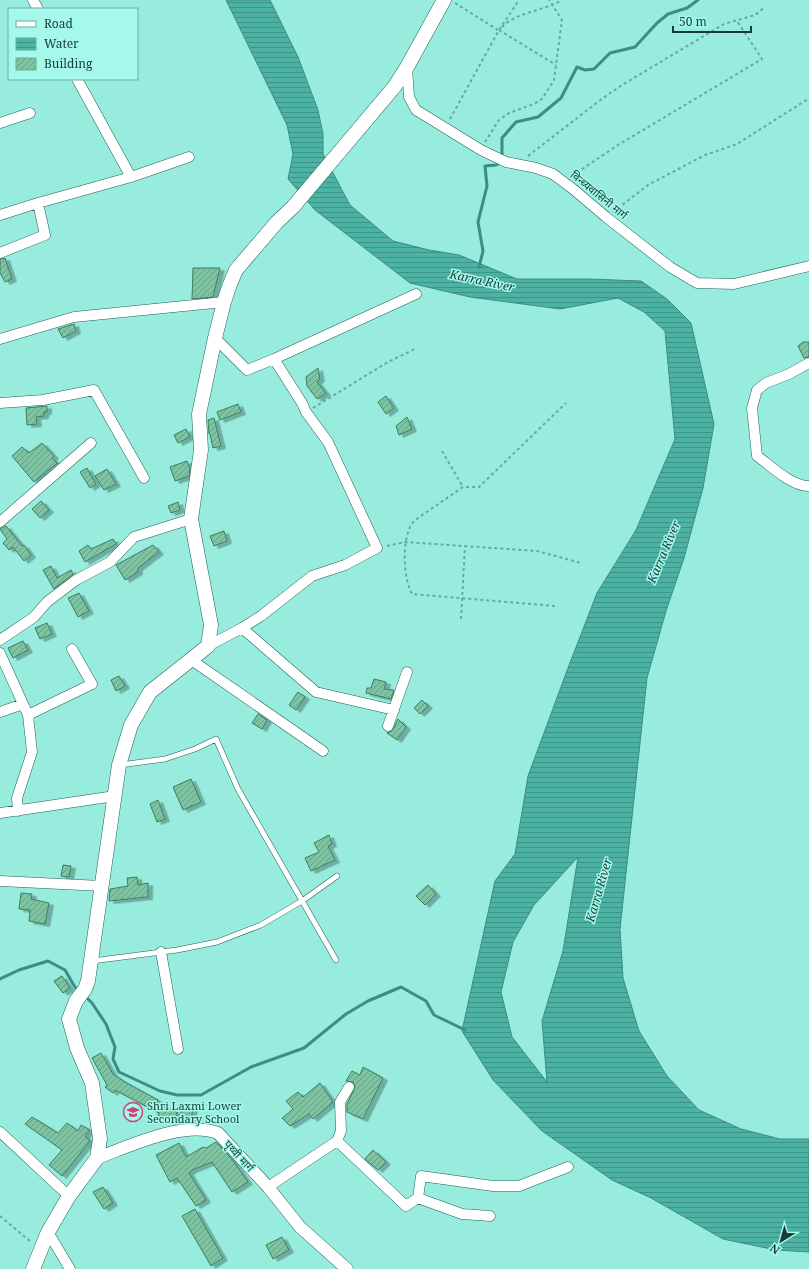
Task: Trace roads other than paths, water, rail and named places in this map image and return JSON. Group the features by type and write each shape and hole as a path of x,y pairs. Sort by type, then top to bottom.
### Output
{"main road":[{"path":"33,1269 48,1232 69,1196 97,1158 100,1139 92,1083 77,1048 69,1019 76,1001 85,989 88,981 119,765 131,725 150,692 208,646 211,625 191,519 201,450 199,414 214,338 224,302 236,270 293,207 395,86 444,0"}],"street":[{"name":"विन्ध्यवासिनी मार्ग","path":"407,67 409,97 416,110 481,150 506,162 536,168 553,174 670,267 697,283 734,284 809,266"},
{"path":"78,80 131,177"},
{"path":"0,123 30,113"},
{"path":"0,215 131,177 189,157"},
{"path":"0,253 45,235 38,203"},
{"path":"214,338 247,370 416,294"},
{"path":"0,339 74,317 224,302"},
{"path":"208,646 261,616 312,576 345,565 377,548 328,442 306,412 302,403 274,359"},
{"path":"809,363 790,374 766,383 757,390 752,408 757,456 781,475 803,486 809,486"},
{"path":"0,403 43,400 94,390 144,478"},
{"path":"0,522 91,443"},
{"path":"0,640 34,617 47,602 76,580 110,562 134,537 191,519"},
{"path":"242,628 316,692 394,710"},
{"path":"28,715 92,684 72,649"},
{"path":"0,653 28,715 32,752 17,798 18,811"},
{"path":"190,659 323,751"},
{"path":"388,726 407,672"},
{"path":"0,712 23,704"},
{"path":"0,813 115,796"},
{"path":"0,881 102,886"},
{"path":"161,952 178,1049"},
{"path":"268,1186 337,1141 341,1131 340,1102 349,1087"},
{"name":"पृथ्वी मार्ग","path":"97,1158 157,1136 192,1129 210,1130 218,1133 268,1186 300,1227 347,1269"},
{"path":"0,1132 24,1152 40,1170 69,1196"},
{"path":"337,1141 406,1206 418,1198 421,1176 493,1186 519,1186 568,1167"},
{"path":"418,1198 462,1214 490,1216"},
{"path":"48,1232 70,1269"}],"lane":[{"path":"119,765 165,759 195,749 216,739 238,789 336,960"},
{"path":"91,961 161,952 217,942 261,925 302,901 337,876"}],"water":[{"name":"Karra River","path":"226,0 270,0 298,57 318,110 323,134 323,154 350,205 393,241 429,250 459,255 517,279 641,281 667,299 691,323 714,424 703,488 684,558 666,611 647,678 620,929 623,978 639,1031 667,1076 699,1110 741,1129 780,1139 809,1139 809,1252 776,1250 723,1239 651,1198 612,1180 542,1131 493,1080 462,1031 495,881 515,854 528,776 597,593 636,530 675,439 665,331 644,312 618,298 560,309 470,297 410,283 315,210 288,179 293,154 287,125","holes":["578,857 563,951 542,1021 547,1082 512,1037 501,992 513,942 534,905"]}],"waterway":[{"path":"502,155 502,138 516,122 538,117 561,98 577,67 585,70 594,69 610,53 635,47 657,23 668,14 687,8 698,0"},
{"name":"Karra River","path":"479,267 483,251 478,222 487,186 485,166 498,164"},
{"path":"0,979 19,970 48,961 65,970 79,991"},
{"path":"85,996 92,1003 106,1024 115,1047 113,1059 119,1072 160,1091 177,1095 201,1095 251,1067 304,1048 346,1014 368,1001 401,987 426,1001 434,1015 465,1030"}],"place":[{"name":"Shri Laxmi Lower Secondary School","path":"133,1112"}]}
